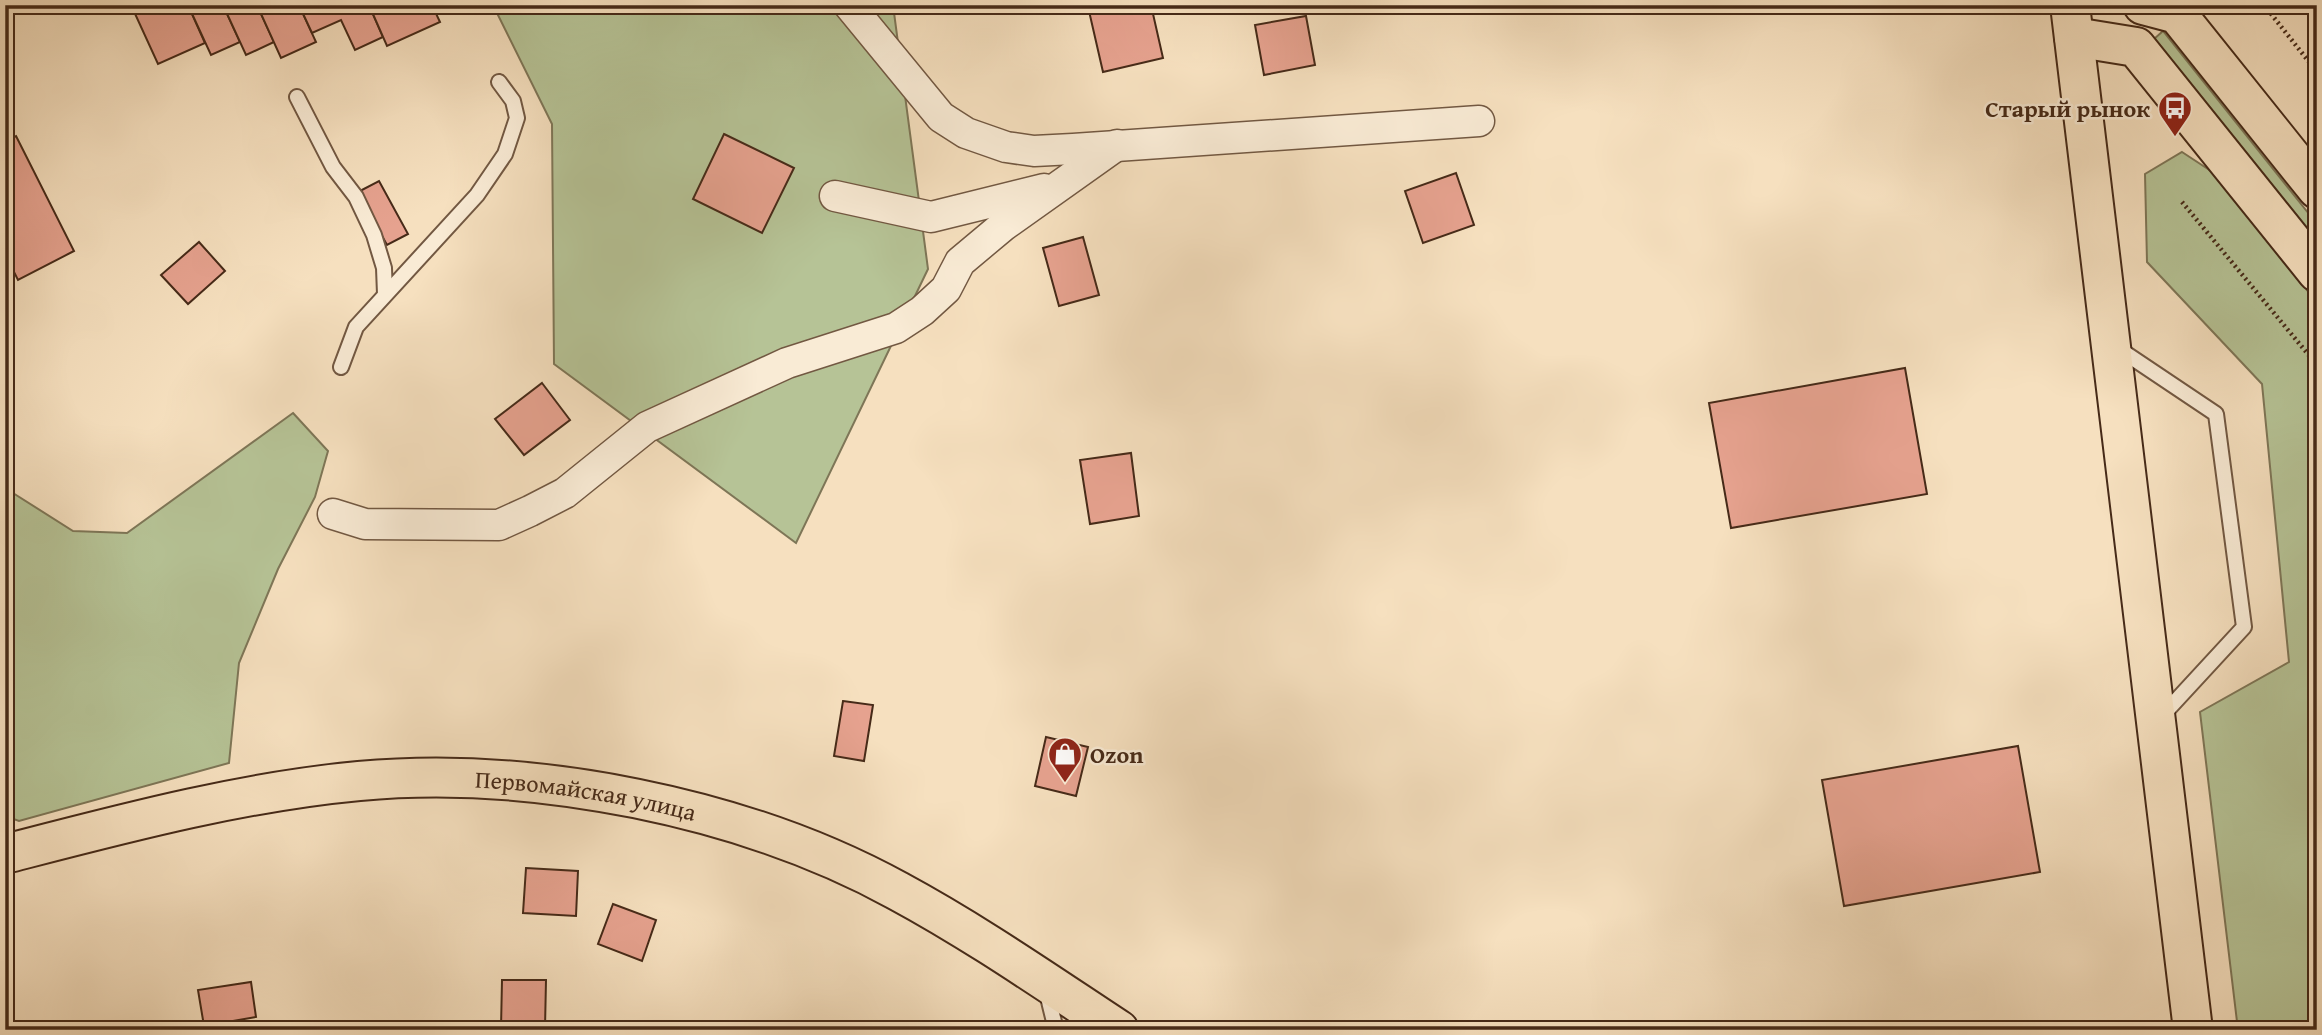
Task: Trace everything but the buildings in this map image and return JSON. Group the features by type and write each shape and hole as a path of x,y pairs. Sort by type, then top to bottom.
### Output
{"main road":[{"path":"2143,5 2177,14 2317,189"},
{"path":"2193,1030 2072,21 2136,47 2317,271"},
{"name":"Первомайская улица","path":"5,854 170,813 359,781 454,778 552,785 640,797 724,821 816,853 896,890 1119,1030"}],"street":[{"path":"849,5 941,117 966,133 1006,147 1034,151 1479,121"},
{"path":"333,513 365,524 499,525 565,493 648,427 788,363 896,328 922,311 946,289 960,262 1058,185 1117,145"},
{"path":"835,196 932,217 1058,185"}],"lane":[{"path":"341,367 356,327 477,195 505,154 517,118 513,101 499,82"},
{"path":"297,97 333,167 356,197 374,235 384,268 385,294"},
{"path":"2112,344 2217,414 2244,627 2157,722"},
{"path":"1044,981 1056,1030"}],"path":[{"path":"2264,5 2317,72"},
{"path":"2182,202 2317,365"}],"green space":[{"path":"493,5 893,5 928,269 796,543 554,364 552,124"},
{"path":"2163,31 2317,224 2317,243 2154,39"},
{"path":"2182,152 2217,175 2317,303 2317,1030 2238,1030 2200,712 2289,662 2262,384 2147,262 2145,174"},
{"path":"293,413 328,451 315,497 278,569 239,663 229,763 19,821 5,816 5,488 73,531 127,533"}],"place":[{"name":"Старый рынок","path":"2175,138"},
{"name":"Ozon","path":"1065,784"}]}
